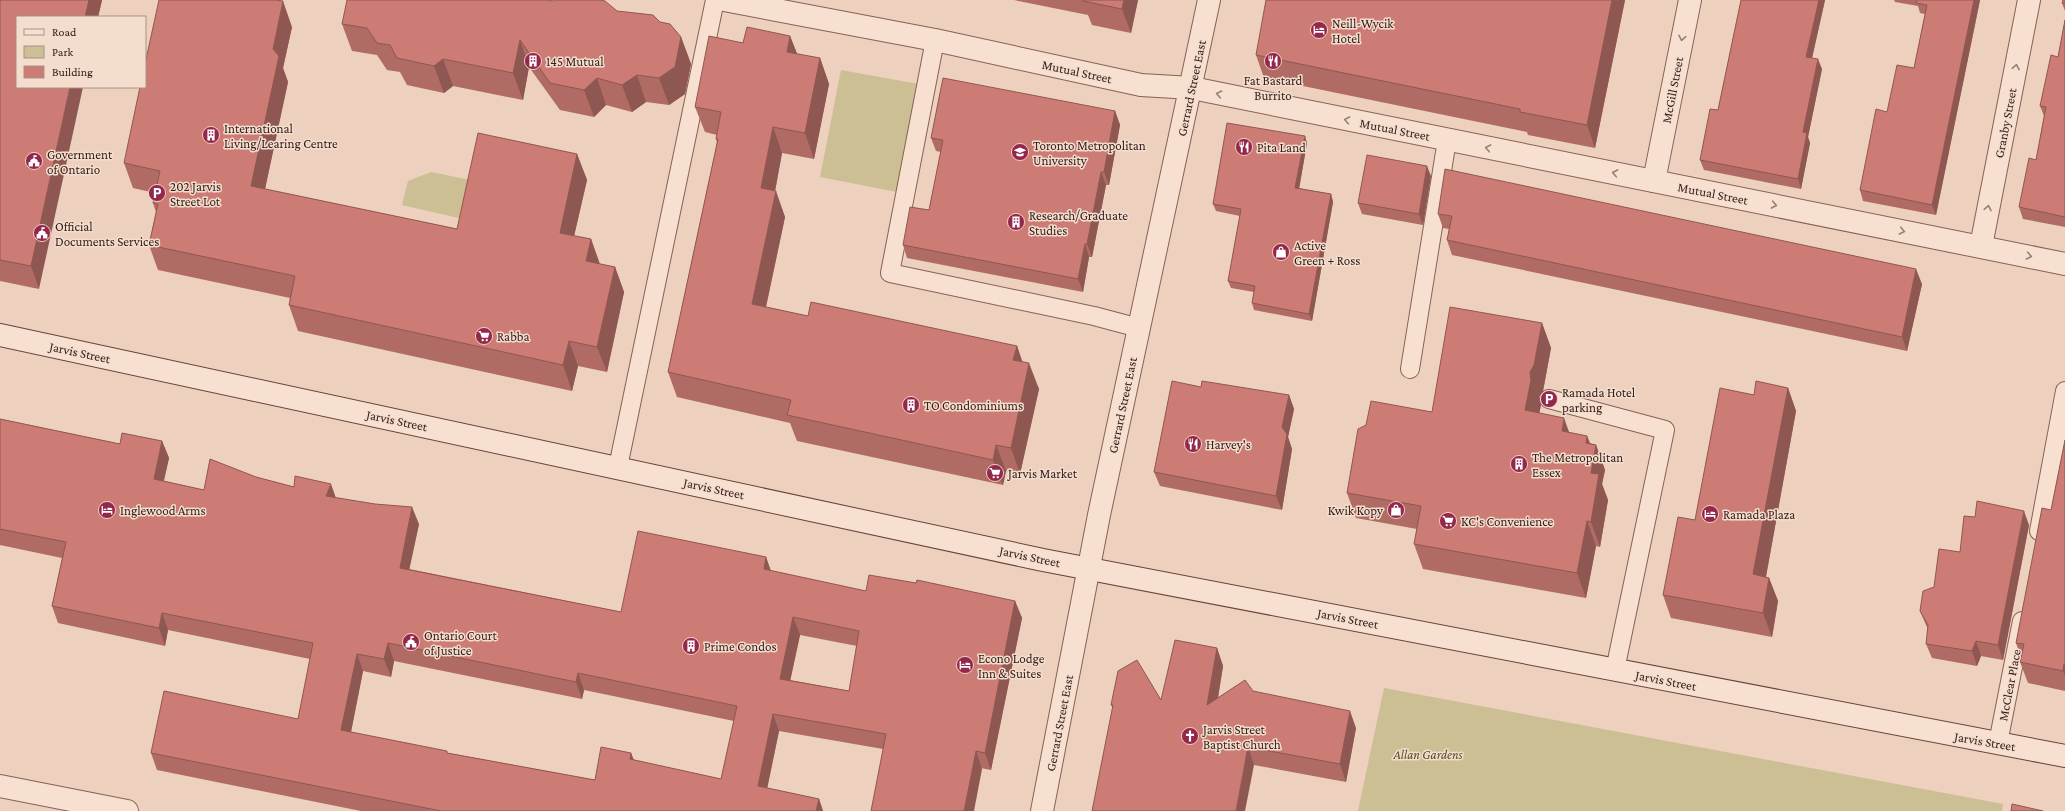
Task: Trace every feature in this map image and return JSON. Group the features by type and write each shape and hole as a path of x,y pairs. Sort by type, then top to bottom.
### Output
{"street":[{"name":"Mutual Street","path":"724,0 789,6 935,40 1141,85 1192,88 2065,264"},
{"name":"Gerrard Street East","path":"1042,811 1088,568 1192,88 1209,0"},
{"name":"McGill Street","path":"1654,181 1690,0"},
{"name":"Granby Street","path":"1981,246 2029,0"},
{"name":"Jarvis Street","path":"0,335 1088,568 2065,756"},
{"path":"0,786 127,811"}],"lane":[{"path":"618,467 715,0"},
{"path":"935,40 890,273 1094,316 1139,328"},
{"path":"1410,369 1447,140"},
{"path":"2036,548 2065,391"},
{"path":"1549,399 1666,430 1615,670"},
{"name":"McClear Place","path":"1998,743 2025,602"}],"green space":[{"path":"841,70 918,84 897,192 820,177"},
{"path":"431,172 470,180 463,219 402,205 408,181"},
{"name":"Allan Gardens","path":"1384,688 2003,804 2002,811 1358,811"}],"building":[{"name":"Government of Ontario","path":"0,0 89,0 85,16 16,16 16,88 70,88 31,266 0,260"},
{"path":"159,0 283,1 273,49 279,56 251,186 457,229 478,133 577,154 560,233 591,239 586,261 615,267 597,347 569,341 563,365 289,305 295,276 149,245 158,204 153,203 160,171 124,163 140,88 146,88 146,59"},
{"name":"145 Mutual","path":"347,0 601,0 605,1 617,11 653,15 660,22 670,24 681,37 675,67 659,78 637,75 622,85 597,78 584,90 550,83 520,40 513,73 443,59 434,66 397,58 390,45 377,43 367,28 342,24"},
{"path":"1083,0 1124,0 1122,9"},
{"path":"1266,0 1612,0 1587,125 1520,112 1520,109 1256,55"},
{"path":"1741,0 1819,0 1806,57 1818,59 1803,132 1807,133 1798,179 1700,160 1710,109 1718,110"},
{"path":"1917,0 1974,0 1932,205 1860,190 1876,109 1887,112 1897,65 1914,68 1927,5 1916,3"},
{"path":"2065,20 2065,217 2019,207 2029,158 2036,160 2046,107 2040,106 2051,55 2058,57"},
{"path":"747,27 790,36 787,52 820,58 805,133 773,127 761,188 776,191 752,304 808,316 811,302 1017,346 1013,360 1029,363 1011,448 996,445 993,460 787,415 791,400 668,372 718,139 716,139 721,112 695,107 709,36 743,43"},
{"path":"943,78 1115,111 1104,172 1101,172 1087,244 1085,244 1078,279 903,245 910,207 929,210 943,140 931,138"},
{"name":"Active Green + Ross","path":"1227,123 1305,136 1295,188 1331,194 1309,314 1252,303 1255,286 1228,281 1241,209 1213,204"},
{"path":"1367,155 1427,166 1419,214 1358,203"},
{"path":"1445,169 1916,269 1902,337 1447,240 1452,216 1438,214"},
{"name":"The Metropolitan Essex","path":"1450,307 1542,323 1534,365 1530,372 1531,380 1525,410 1564,418 1562,431 1587,436 1586,443 1596,445 1591,473 1599,474 1591,522 1587,521 1577,573 1414,544 1421,506 1347,493 1358,429 1366,425 1371,401 1432,412"},
{"path":"1172,381 1201,387 1202,381 1289,395 1282,427 1287,434 1276,496 1154,472"},
{"path":"1756,381 1788,388 1753,574 1769,578 1763,613 1663,595 1678,517 1695,520 1720,388 1754,395"},
{"path":"0,419 120,444 122,433 162,441 154,479 204,490 210,459 256,477 294,487 295,476 331,484 326,496 375,504 412,507 400,568 621,612 638,531 766,557 764,569 866,591 869,575 916,583 917,580 1015,601 985,753 976,751 964,811 871,811 886,734 773,714 758,786 819,799 816,811 441,811 151,753 164,691 298,719 313,643 162,613 159,628 52,606 66,542 0,529","holes":["793,617 859,631 849,691 780,679","388,643 576,682 578,673 737,706 721,779 630,759 631,753 601,747 595,780 447,753 447,751 341,730 357,654 384,659"]},
{"path":"2065,440 2065,664 2063,671 2020,662 2024,644 2016,643 2042,508 2051,510"},
{"path":"1977,501 2024,511 1998,645 1976,641 1972,651 1926,644 1928,625 1920,611 1923,591 1934,587 1939,549 1960,552 1964,516 1975,517"},
{"name":"Jarvis Street Baptist Church","path":"1175,640 1217,648 1207,705 1245,680 1253,691 1350,711 1340,764 1248,747 1236,811 1092,811 1113,705 1111,705 1118,671 1137,660 1161,700"},
{"path":"2012,804 2043,811 2011,811"}],"place":[{"name":"Neill-Wycik Hotel","path":"1319,30"},
{"name":"145 Mutual","path":"533,61"},
{"name":"Fat Bastard Burrito","path":"1273,61"},
{"name":"International Living/Learing Centre","path":"211,135"},
{"name":"Pita Land","path":"1244,147"},
{"name":"Toronto Metropolitan University","path":"1020,152"},
{"name":"Government of Ontario","path":"34,161"},
{"name":"202 Jarvis Street Lot","path":"157,193"},
{"name":"Research/Graduate Studies","path":"1016,222"},
{"name":"Official Documents Services","path":"42,233"},
{"name":"Active Green + Ross","path":"1281,252"},
{"name":"Rabba","path":"484,336"},
{"name":"Ramada Hotel parking","path":"1549,399"},
{"name":"TO Condominiums","path":"911,405"},
{"name":"Harvey's","path":"1193,444"},
{"name":"The Metropolitan Essex","path":"1519,464"},
{"name":"Jarvis Market","path":"995,473"},
{"name":"Inglewood Arms","path":"107,510"},
{"name":"Kwik Kopy","path":"1396,510"},
{"name":"Ramada Plaza","path":"1710,514"},
{"name":"KC's Convenience","path":"1448,521"},
{"name":"Ontario Court of Justice","path":"411,642"},
{"name":"Prime Condos","path":"691,646"},
{"name":"Econo Lodge Inn & Suites","path":"965,665"},
{"name":"Jarvis Street Baptist Church","path":"1190,736"}]}
